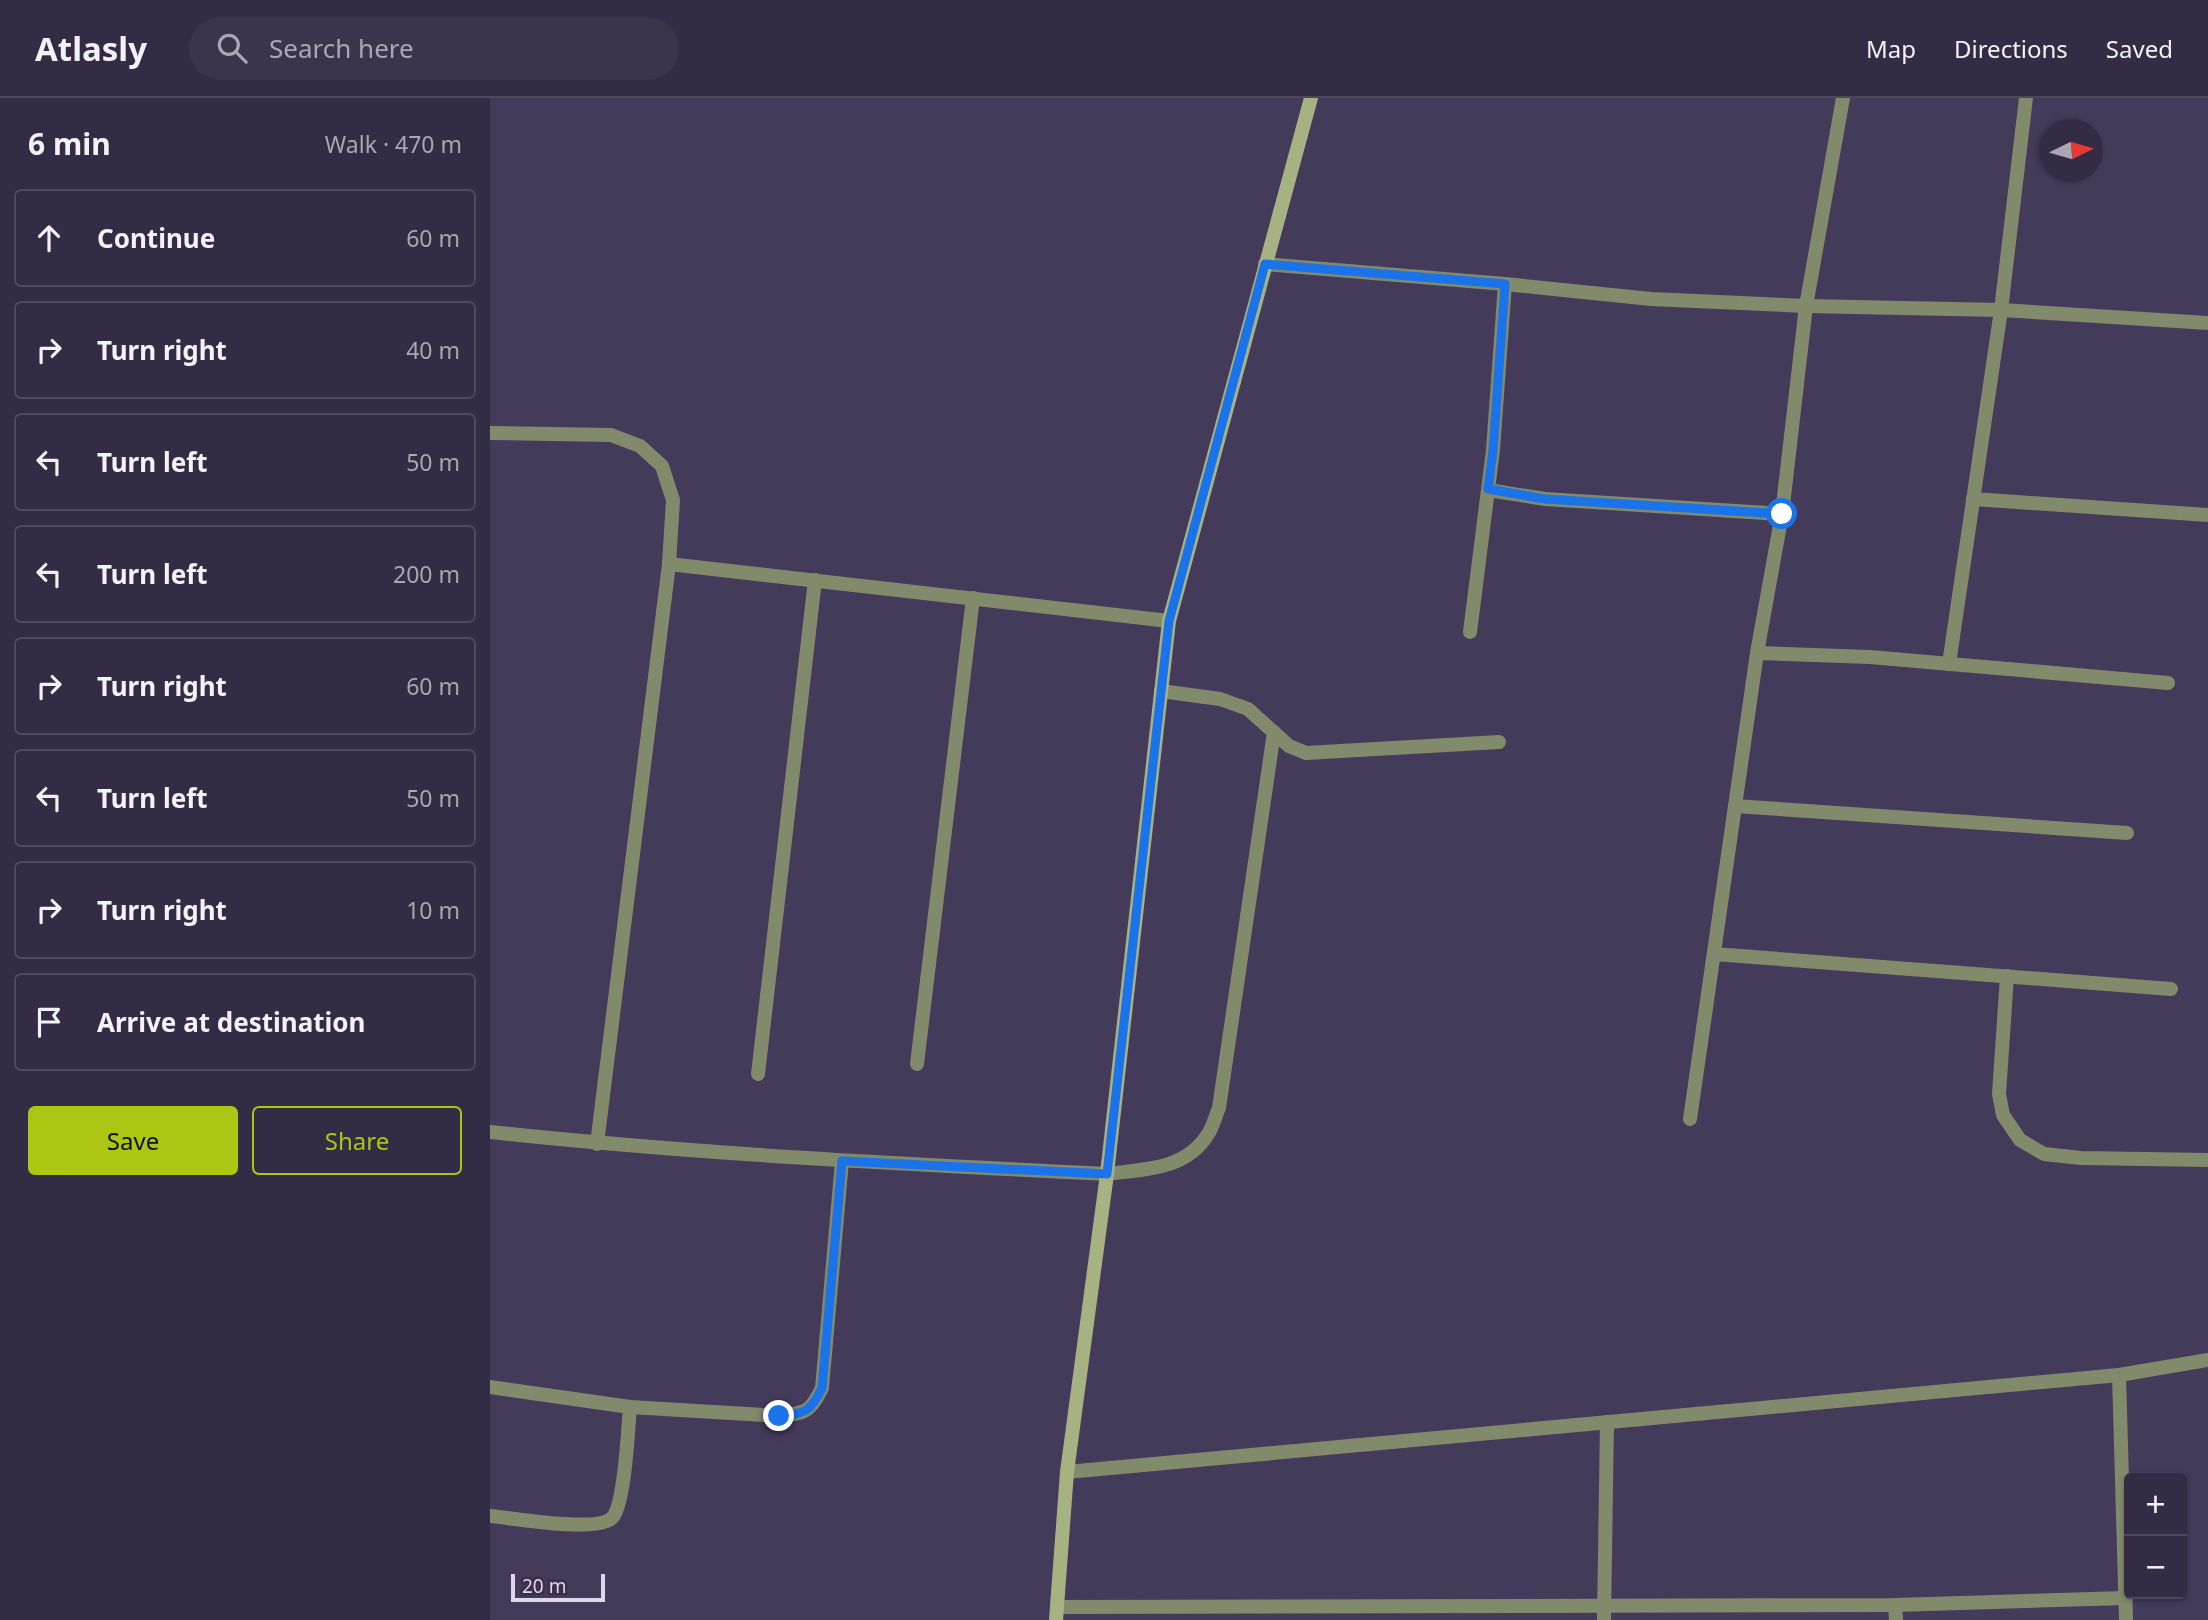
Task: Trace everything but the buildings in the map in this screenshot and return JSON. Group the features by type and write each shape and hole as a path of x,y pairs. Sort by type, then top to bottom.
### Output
{"street":[{"path":"1311,98 1169,621 1107,1174 1067,1472 1056,1613 1604,1613 2124,1598"},
{"path":"1690,1119 1757,653 1782,514 1806,306 1843,98"},
{"path":"1949,664 2001,310 2026,98"},
{"path":"1265,264 1651,299 1806,306 2001,310 2208,323"},
{"path":"1470,632 1493,450 1505,284"},
{"path":"490,433 611,436 640,446 662,466 673,500 669,564 597,1144"},
{"path":"1488,489 1545,499 1782,514"},
{"path":"1973,499 2208,516"},
{"path":"669,564 1169,621"},
{"path":"758,1074 815,580"},
{"path":"917,1064 973,598"},
{"path":"1757,653 1870,657 2168,683"},
{"path":"1161,691 1220,699 1248,709 1289,746 1306,753 1499,742"},
{"path":"490,1132 597,1144 842,1161 1107,1174 1160,1167 1190,1156 1209,1134 1221,1095 1274,732"},
{"path":"1735,806 2127,833"},
{"path":"1714,954 2171,989"},
{"path":"2007,976 1999,1094 2003,1115 2020,1140 2044,1154 2081,1158 2208,1160"},
{"path":"490,1387 630,1407 779,1416 801,1413 814,1405 822,1388 842,1161"},
{"path":"1067,1472 2119,1375 2208,1360"},
{"path":"2119,1375 2124,1536"},
{"path":"490,1516 575,1525 600,1525 612,1517 620,1502 630,1407"},
{"path":"1604,1613 1607,1422"},
{"path":"2126,1599 2126,1620"},
{"path":"1895,1605 1896,1620"}],"route":[{"path":"779,1416 801,1413 814,1405 822,1388 842,1161 1107,1174 1169,621 1265,264 1505,284 1488,489 1545,499 1782,514"}]}
